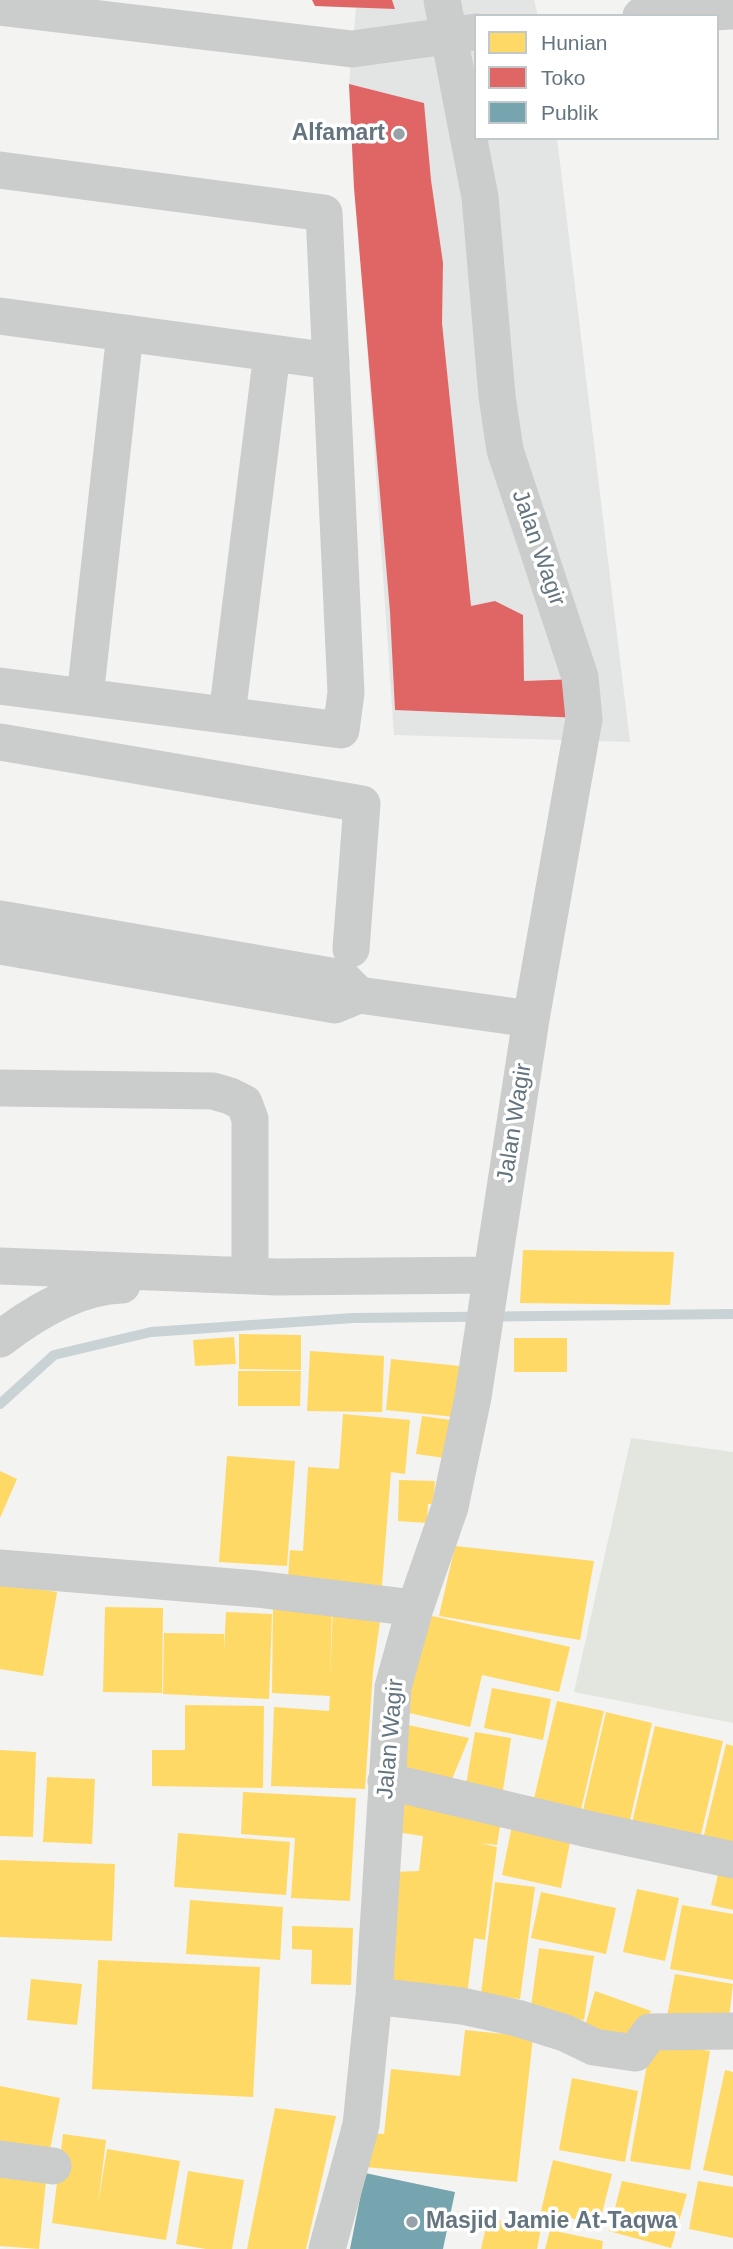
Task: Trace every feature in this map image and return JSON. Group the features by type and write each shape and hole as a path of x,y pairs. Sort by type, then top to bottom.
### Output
{"street":[{"name":"Jalan Wagir","path":"442,0 463,35 474,140"},
{"path":"0,7 352,49 463,35"},
{"path":"678,14 733,11"},
{"name":"Jalan Wagir","path":"327,2249 361,2125 374,1996 393,1687 415,1608 450,1507 473,1397 531,1019 584,719 580,677 505,450 497,396 474,140"},
{"path":"0,170 324,213 346,693 341,730 0,686"},
{"path":"0,316 331,361"},
{"path":"85,697 125,333"},
{"path":"228,715 272,353"},
{"path":"0,742 362,804 351,949"},
{"path":"0,919 342,978 359,995"},
{"path":"0,946 335,1006 359,995 531,1019"},
{"path":"0,1088 213,1091 244,1103 250,1119 263,1276"},
{"path":"0,1266 490,1282"},
{"path":"0,1339 24,1321 69,1298 114,1285 239,1281 263,1276"},
{"path":"0,1568 256,1589 415,1608"},
{"path":"386,1781 733,1860"},
{"path":"374,1996 462,2006 490,2012 565,2033 594,2047 635,2053 650,2032 733,2031"},
{"path":"0,2159 53,2166"}],"shaded area":[{"path":"313,0 534,0 538,14 474,14 474,140 557,140 630,742 394,735 349,84 356,8 315,6"},
{"path":"631,1438 733,1452 733,1723 574,1692"}],"building: Hunian":[{"path":"523,1250 674,1252 670,1305 520,1303"},
{"path":"239,1334 301,1335 301,1370 239,1369"},
{"path":"234,1337 236,1364 195,1366 193,1340"},
{"path":"514,1338 567,1338 567,1372 514,1372"},
{"path":"310,1351 384,1356 382,1412 307,1411"},
{"path":"391,1359 460,1366 455,1417 386,1410"},
{"path":"238,1371 301,1371 300,1406 238,1406"},
{"path":"343,1414 410,1420 405,1474 391,1472 381,1597 287,1591 290,1550 303,1551 308,1467 339,1469"},
{"path":"422,1416 451,1420 445,1458 416,1454"},
{"path":"227,1456 295,1461 287,1566 219,1562"},
{"path":"0,1471 17,1479 0,1518"},
{"path":"399,1480 435,1481 433,1504 428,1504 427,1523 398,1521"},
{"path":"455,1546 594,1561 580,1640 439,1616"},
{"path":"0,1583 57,1592 43,1676 0,1669"},
{"path":"105,1607 163,1608 162,1693 103,1692"},
{"path":"273,1607 332,1608 330,1681 333,1608 381,1614 373,1671 365,1789 271,1786 274,1707 329,1711 330,1696 272,1693"},
{"path":"226,1612 272,1614 269,1699 163,1694 164,1633 224,1634 224,1651"},
{"path":"428,1615 570,1647 559,1692 482,1675 470,1727 405,1712"},
{"path":"492,1688 551,1699 543,1740 484,1728"},
{"path":"557,1701 604,1711 579,1818 532,1807"},
{"path":"185,1705 264,1706 263,1788 152,1786 152,1750 185,1750"},
{"path":"606,1712 652,1723 628,1829 581,1819"},
{"path":"403,1724 469,1738 450,1784 397,1774"},
{"path":"655,1726 723,1741 698,1847 630,1831"},
{"path":"475,1732 511,1738 503,1790 466,1785"},
{"path":"726,1744 733,1746 733,1846 703,1839"},
{"path":"0,1750 36,1752 33,1837 0,1836"},
{"path":"47,1777 95,1779 92,1844 43,1842"},
{"path":"243,1792 356,1798 350,1901 291,1898 295,1838 241,1834"},
{"path":"400,1801 502,1815 497,1845 480,1843 497,1847 485,1940 474,1938 467,1996 385,1988 391,1872 419,1871 423,1836 396,1832"},
{"path":"512,1825 571,1837 561,1888 502,1875"},
{"path":"178,1833 290,1842 286,1895 174,1887"},
{"path":"0,1860 115,1864 112,1941 0,1937"},
{"path":"719,1870 733,1873 733,1910 711,1905"},
{"path":"495,1882 535,1887 520,1999 481,1994"},
{"path":"637,1889 679,1898 665,1961 623,1952"},
{"path":"541,1892 616,1908 606,1954 531,1938"},
{"path":"190,1900 283,1907 280,1960 186,1954"},
{"path":"682,1905 733,1914 733,1980 670,1969"},
{"path":"292,1926 353,1928 351,1985 311,1984 312,1950 292,1949"},
{"path":"539,1948 594,1956 584,2020 530,2013"},
{"path":"98,1960 260,1967 253,2097 92,2089"},
{"path":"675,1974 733,1984 728,2027 667,2016"},
{"path":"31,1979 82,1984 77,2025 27,2020"},
{"path":"595,1991 651,2011 634,2045 583,2033"},
{"path":"465,2030 533,2037 517,2182 366,2167 369,2133 384,2134 391,2069 460,2076"},
{"path":"651,2041 710,2051 690,2170 630,2161"},
{"path":"725,2070 733,2072 733,2176 703,2170"},
{"path":"572,2078 638,2091 625,2162 559,2150"},
{"path":"0,2086 60,2098 48,2160 0,2151"},
{"path":"275,2108 336,2116 306,2249 247,2249"},
{"path":"63,2134 106,2140 98,2205 107,2149 180,2161 166,2240 52,2223"},
{"path":"553,2160 612,2174 599,2225 541,2211"},
{"path":"0,2167 47,2171 39,2249 0,2246"},
{"path":"188,2171 244,2180 232,2249 206,2249 176,2244"},
{"path":"622,2181 687,2194 671,2248 609,2231"},
{"path":"698,2181 733,2187 733,2238 689,2229"},
{"path":"488,2218 541,2228 537,2249 481,2249"},
{"path":"550,2230 603,2241 602,2249 545,2249"}],"building: Toko":[{"path":"312,0 392,0 395,9 315,6"},
{"path":"349,84 424,103 431,180 443,263 442,323 471,606 495,601 523,615 524,681 577,679 581,718 395,710 390,612 354,188"}],"building: Publik":[{"path":"365,2173 455,2192 443,2249 350,2249"}],"waterway":[{"path":"0,1404 54,1355 151,1332 353,1318 733,1314"}],"place":[{"name":"Alfamart","path":"399,134"},
{"name":"Masjid Jamie At-Taqwa","path":"412,2222"}]}
